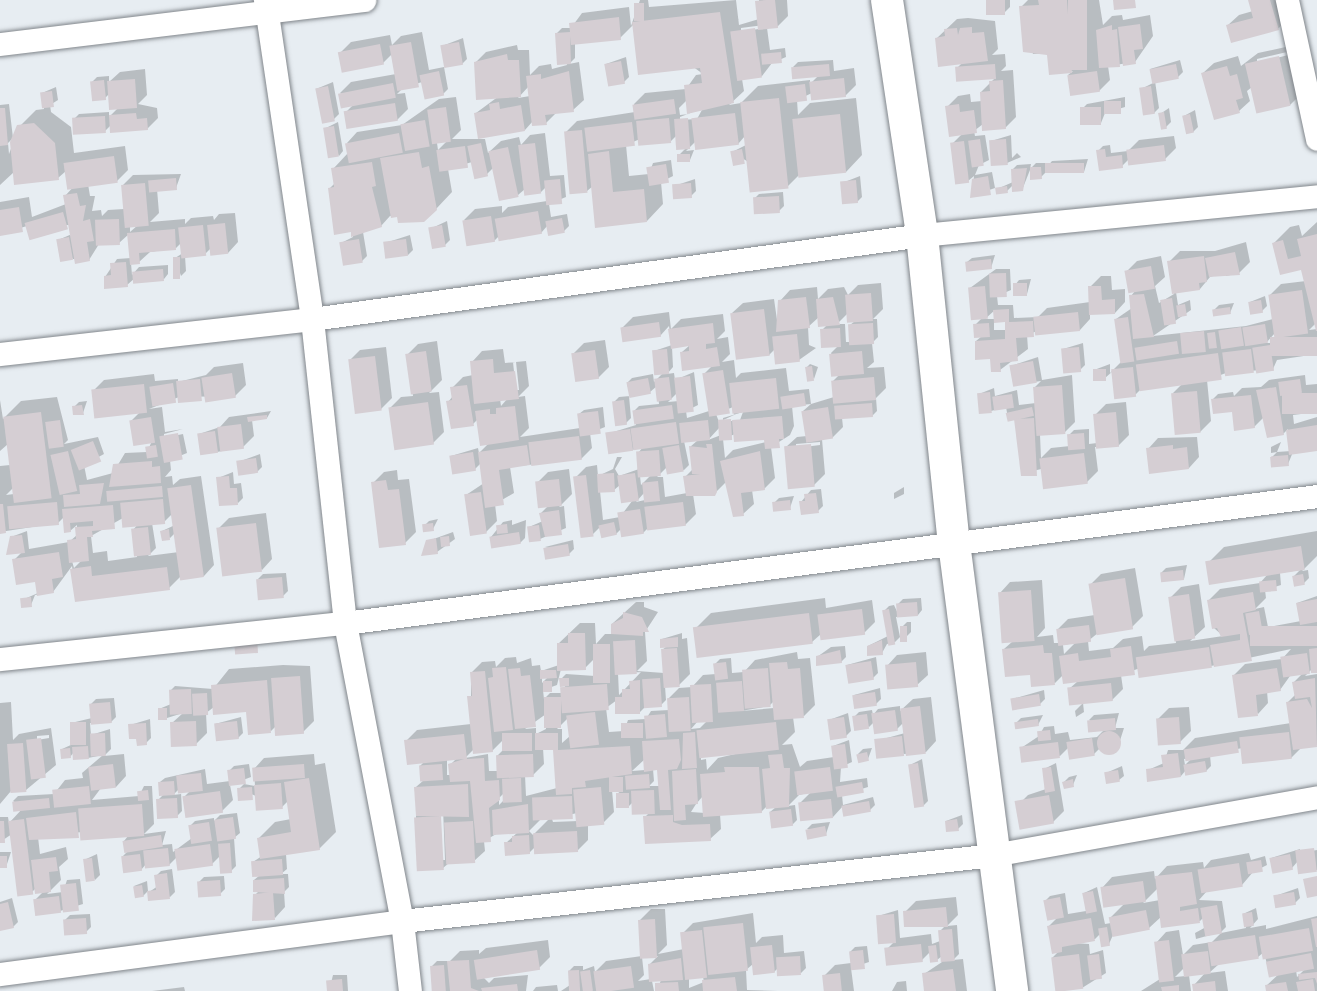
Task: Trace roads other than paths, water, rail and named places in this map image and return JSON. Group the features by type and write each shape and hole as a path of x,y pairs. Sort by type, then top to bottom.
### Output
{"main road":[{"path":"887,0 922,235 954,543 1012,991"}],"street":[{"path":"0,44 266,6 364,0"},
{"path":"1287,0 1317,139"},
{"path":"266,6 312,319 345,623 402,921 410,991"},
{"path":"0,354 312,319 922,235 1317,196"},
{"path":"0,659 345,623 1317,496"},
{"path":"0,974 402,921 993,855 1317,797"}]}
